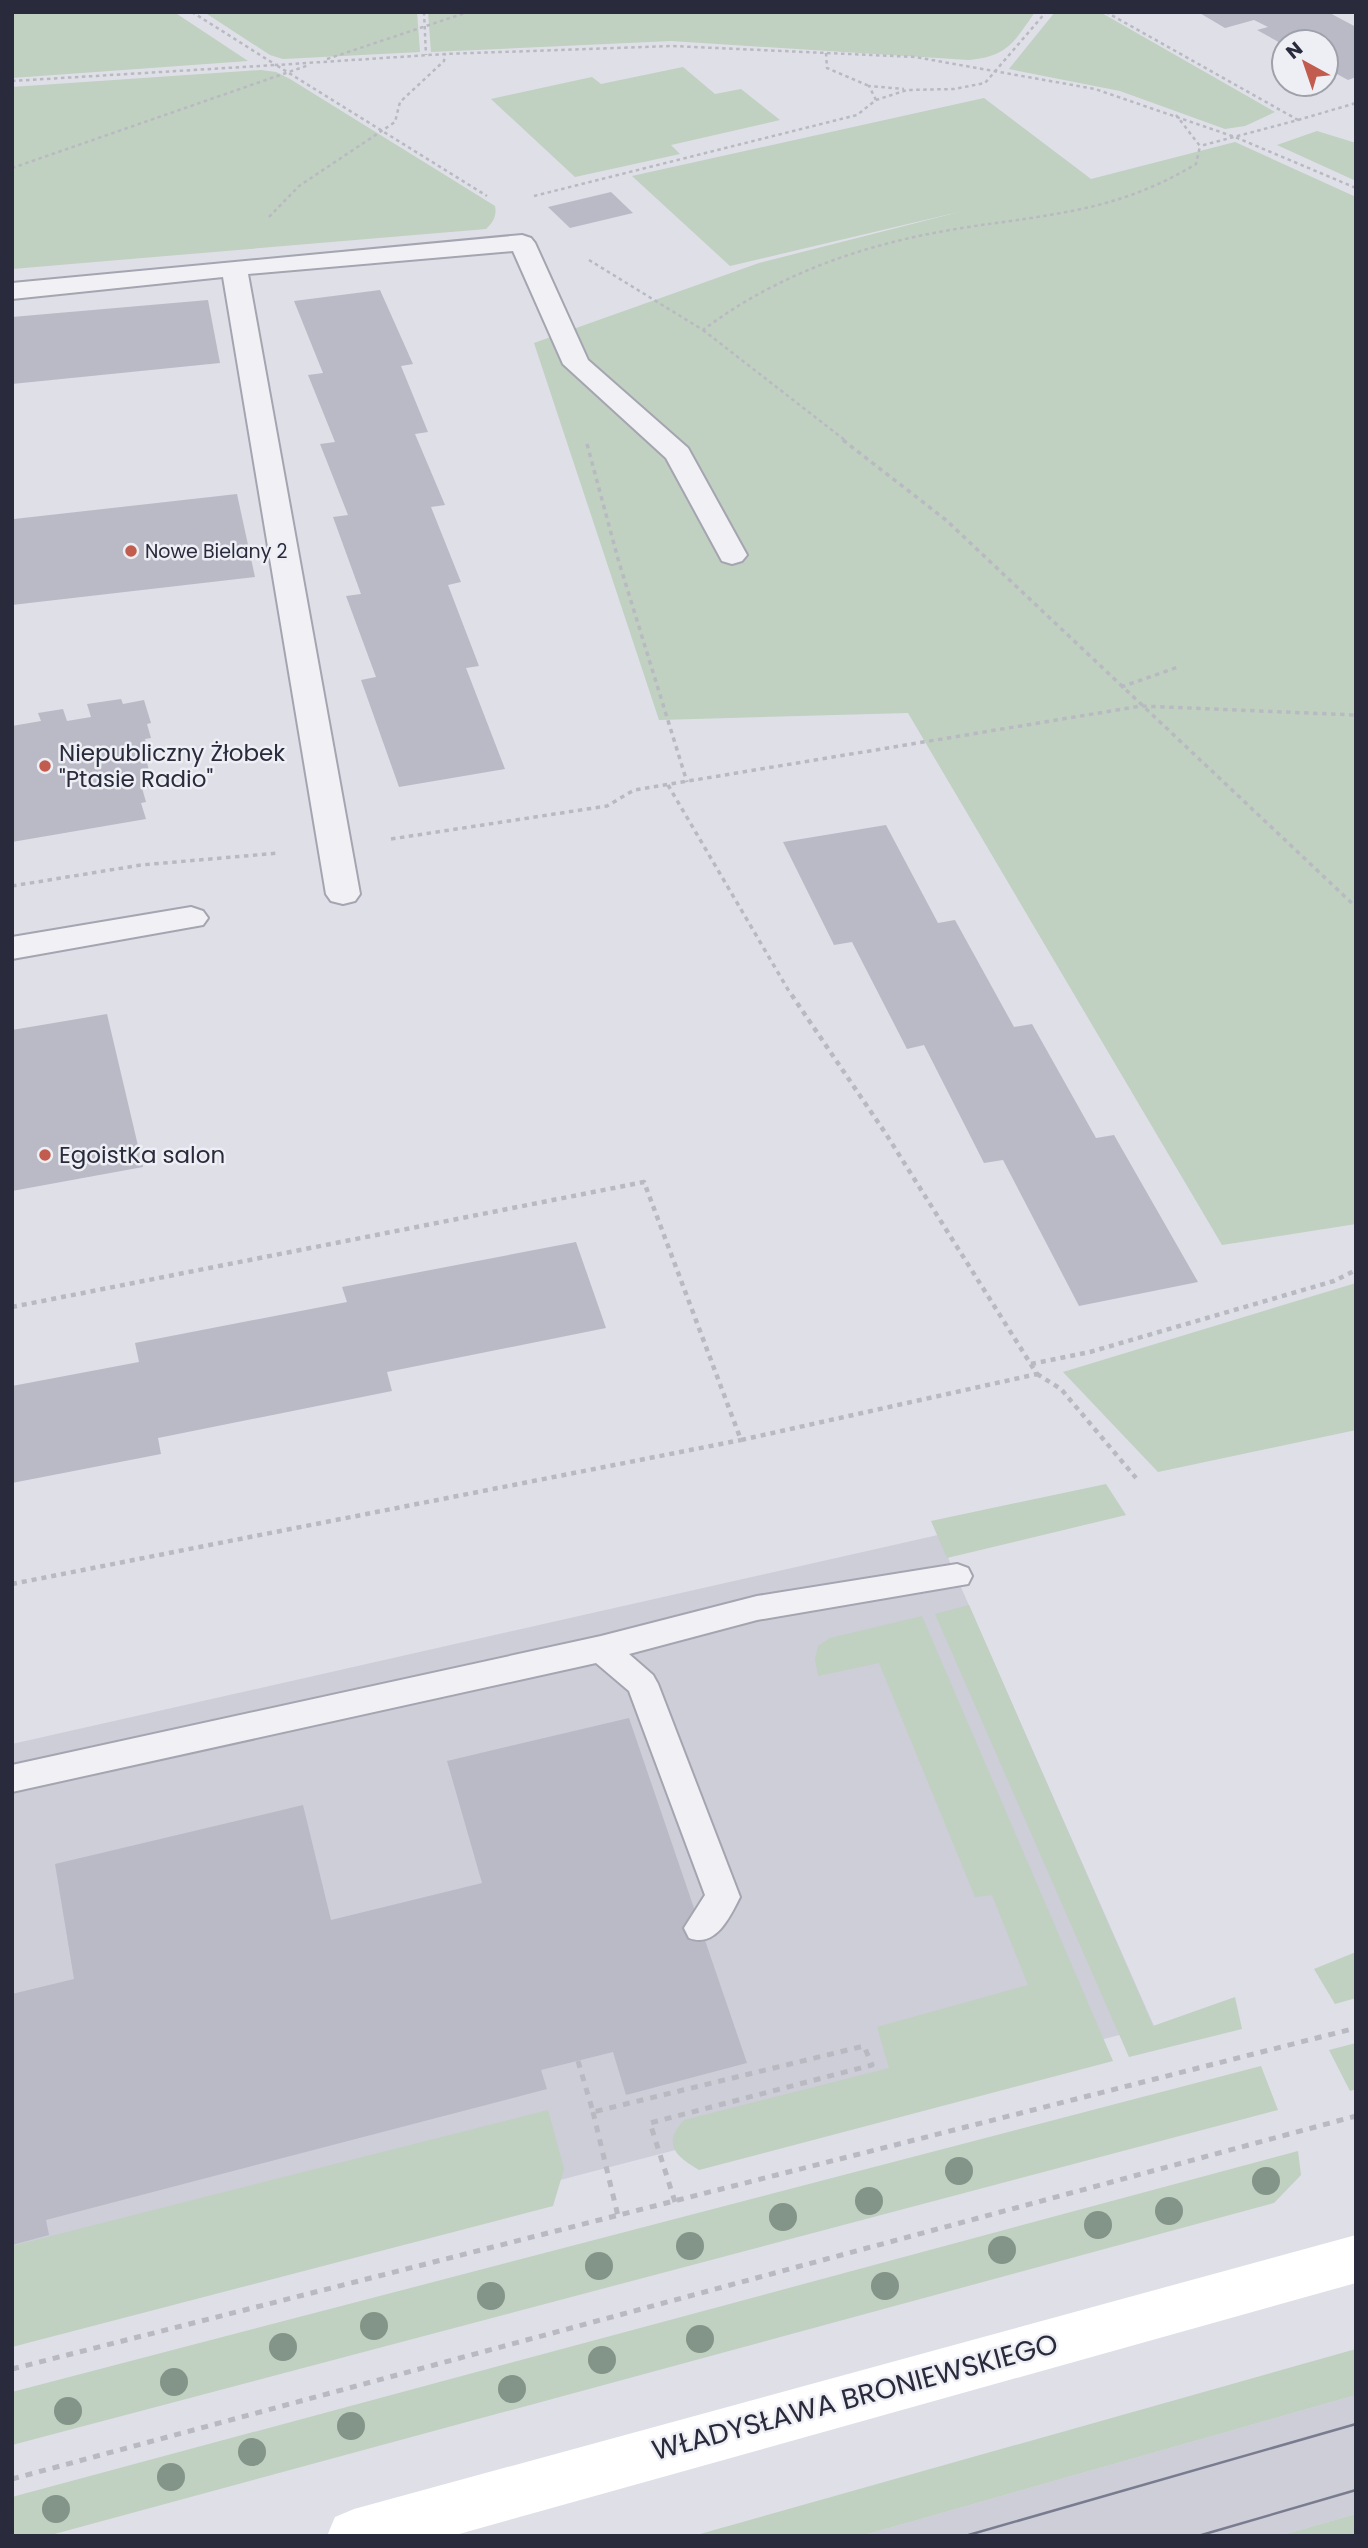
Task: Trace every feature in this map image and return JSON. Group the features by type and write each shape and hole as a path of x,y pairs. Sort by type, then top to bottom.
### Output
{"main road":[{"name":"WŁADYSŁAWA BRONIEWSKIEGO","path":"354,2536 1356,2259"}],"street":[{"path":"12,291 523,243 576,364 678,454 732,555"},
{"path":"248,267 343,894"},
{"path":"12,948 191,918"}],"lane":[{"path":"12,1779 601,1648 757,1608 957,1576"},
{"path":"601,1648 642,1684 723,1897 701,1928"}],"path":[{"path":"192,12 487,195"},
{"path":"424,12 426,55"},
{"path":"12,168 288,72 425,29 468,12"},
{"path":"826,52 827,68 869,86 907,90 954,89 985,83 1046,12"},
{"path":"1106,12 1298,120"},
{"path":"12,81 426,55 673,46 915,57 1095,89 1235,137 1356,188"},
{"path":"248,267 270,213 299,186 395,122 400,102 444,61 445,54"},
{"path":"869,86 876,100"},
{"path":"540,192 857,115 876,100 907,90"},
{"path":"1200,146 1356,103"},
{"path":"1176,115 1200,146"},
{"path":"703,330 744,299 779,281 880,246 961,228 1062,216 1140,196 1170,182 1196,164 1200,146"},
{"path":"588,260 703,330 946,520 1356,907"},
{"path":"576,364 567,371 618,559 687,782"},
{"path":"1121,687 1178,667"},
{"path":"12,886 141,865 335,848 607,806 634,790 1141,706 1356,715"},
{"path":"668,785 770,964 886,1134 1037,1374 1061,1389 1136,1478"},
{"path":"12,1307 644,1182 741,1440"},
{"path":"1031,1364 1103,1349 1334,1281 1356,1270"},
{"path":"12,1584 741,1440 1037,1374"},
{"path":"12,2369 1356,2028"},
{"path":"593,2112 864,2046 872,2065 650,2123 675,2202"},
{"path":"579,2061 618,2216"},
{"path":"12,2479 1356,2116"}],"shaded area":[{"path":"938,1535 1154,2026 12,2322 12,1744"},
{"path":"1356,2395 1356,2514 1279,2536 861,2536"}],"green space":[{"path":"12,12 174,12 248,61 12,78"},
{"path":"204,12 417,12 420,52 283,59 270,55"},
{"path":"428,12 1035,12 1009,46 993,55 969,60 671,41 431,52"},
{"path":"1055,12 1100,12 1275,112 1245,126 1225,129 1120,91 1009,69"},
{"path":"683,67 715,94 741,89 780,120 671,145 680,154 575,177 491,99 592,77 601,84"},
{"path":"261,70 276,72 290,79 495,206 492,221 486,229 12,269 12,87"},
{"path":"984,98 1091,179 1235,142 1356,197 1356,1224 1222,1245 908,713 659,720 534,343 759,263 963,211 730,266 632,176"},
{"path":"1317,131 1356,143 1356,181 1277,145"},
{"path":"1356,1283 1356,1430 1158,1472 1063,1372"},
{"path":"1106,1484 1126,1515 947,1558 931,1521"},
{"path":"969,1605 1153,2026 1235,1997 1242,2029 1129,2057 935,1614"},
{"path":"922,1616 1113,2061 699,2170 683,2160 674,2149 674,2136 684,2120 889,2068 877,2027 1028,1985 992,1895 975,1897 879,1663 818,1676 815,1659 818,1646 830,1638"},
{"path":"1356,1952 1356,1998 1335,2004 1314,1969"},
{"path":"1356,2043 1356,2089 1350,2091 1329,2050"},
{"path":"1261,2066 1278,2110 12,2445 12,2392"},
{"path":"548,2110 564,2169 553,2206 12,2347 12,2246"},
{"path":"1298,2151 1301,2175 1274,2203 47,2536 12,2536 12,2497"},
{"path":"1356,2349 1356,2395 861,2536 693,2536"},
{"path":"1356,2514 1356,2536 1279,2536"}],"building":[{"path":"1198,12 1328,12 1356,27 1356,77 1348,80 1340,76 1340,28 1270,28 1270,37 1257,30 1268,27 1254,20 1225,28"},
{"path":"611,192 633,213 570,228 548,207"},
{"path":"380,290 413,364 401,366 428,432 415,434 445,505 431,507 461,582 448,585 479,666 466,668 505,769 399,787 361,680 376,677 346,596 361,594 333,517 348,515 320,444 335,442 308,375 323,373 294,301"},
{"path":"208,300 220,363 12,384 12,317"},
{"name":"Nowe Bielany 2","path":"237,494 255,577 12,605 14,519"},
{"path":"121,699 123,704 144,700 151,723 147,724 151,738 145,739 150,758 146,758 149,771 143,772 148,788 142,788 146,802 141,803 146,819 12,842 12,726 41,721 38,713 63,709 67,721 91,717 87,704"},
{"path":"886,825 938,923 955,920 1014,1027 1032,1024 1096,1138 1114,1135 1198,1282 1079,1306 1003,1160 984,1163 924,1045 907,1049 852,942 834,945 783,842"},
{"path":"107,1014 143,1167 12,1191 12,1030"},
{"path":"576,1242 606,1328 387,1372 392,1391 158,1438 161,1454 12,1483 12,1386 139,1362 135,1343 347,1302 342,1287"},
{"path":"629,1718 747,2063 626,2095 613,2052 541,2070 547,2089 46,2220 49,2235 12,2245 12,1994 74,1979 55,1864 303,1805 331,1920 482,1883 447,1761"}],"tram line":[{"path":"965,2536 1356,2424"},
{"path":"1198,2536 1356,2490"}],"place":[{"name":"Nowe Bielany 2","path":"131,551"},
{"name":"Niepubliczny Żłobek \"Ptasie Radio\"","path":"45,766"},
{"name":"EgoistKa salon","path":"45,1155"}]}
